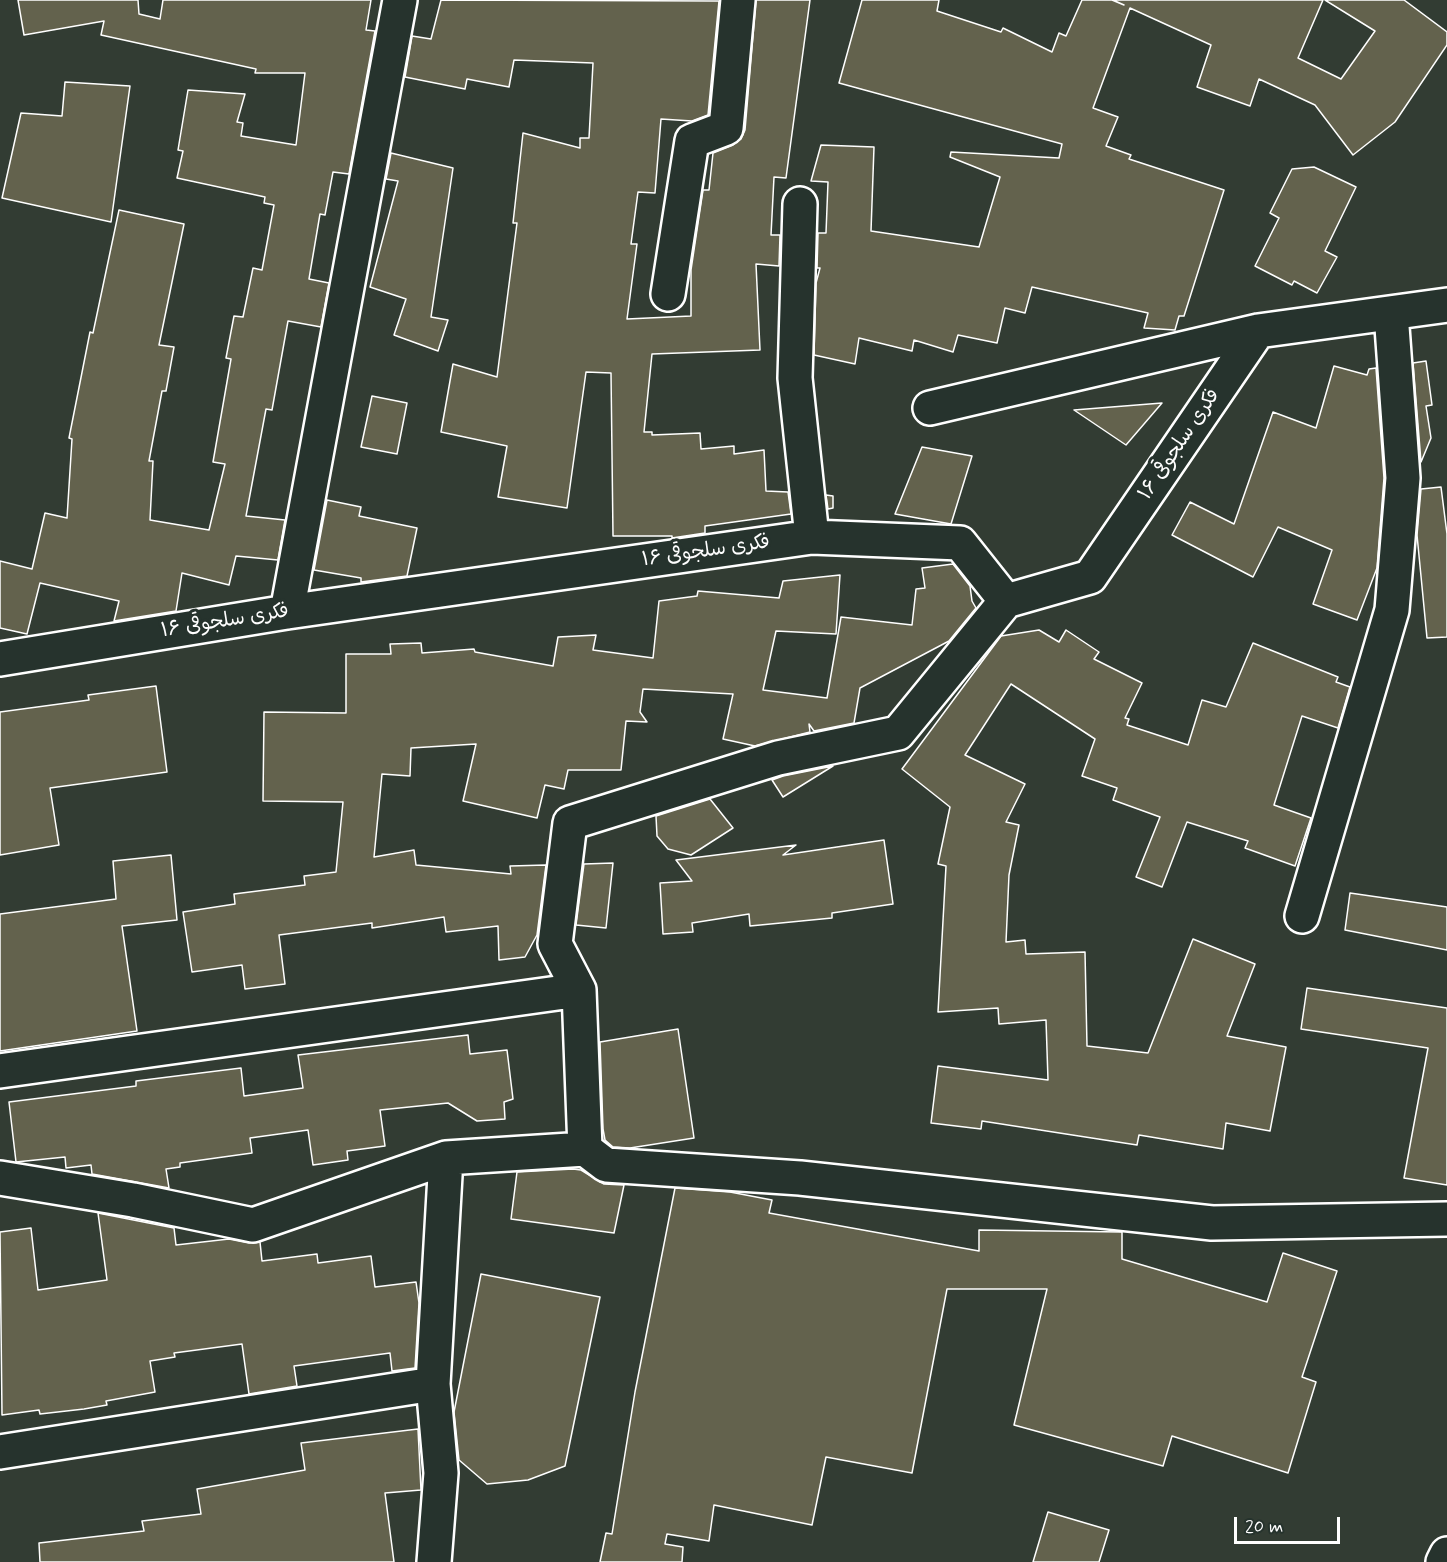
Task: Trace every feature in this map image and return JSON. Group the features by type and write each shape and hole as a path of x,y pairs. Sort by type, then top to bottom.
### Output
{"street":[{"path":"287,612 400,0"},
{"path":"668,294 692,141 726,128 738,0"},
{"path":"800,204 795,378 812,537"},
{"path":"930,408 1258,331 1447,305"},
{"path":"1302,916 1392,610 1403,478 1391,313"},
{"name":"فکری سلجوقی ۱۶","path":"0,659 287,612 812,537 960,543 1006,601 1090,577 1258,331"},
{"path":"585,1149 579,990 555,944 570,823 778,758 898,733 1006,601"},
{"path":"0,1071 579,990"},
{"path":"0,1178 133,1200 253,1225 446,1158 585,1149 606,1165 800,1178 1212,1223 1447,1220"},
{"path":"434,1562 441,1473 433,1384 446,1158"},
{"path":"0,1452 433,1384"},
{"path":"1443,1562 1447,1554"}],"building":[{"path":"18,0 138,0 139,14 160,19 163,0 371,0 366,30 375,31 349,174 333,172 325,215 320,214 309,279 329,283 321,327 288,321 272,410 266,409 246,516 285,520 278,560 236,556 229,585 182,573 176,611 114,621 119,601 40,583 27,634 0,628 0,561 32,569 45,513 67,518 72,439 69,438 90,332 93,333 119,210 184,224 159,345 174,347 166,391 162,391 149,461 153,461 150,520 209,530 225,464 213,462 231,359 226,358 234,316 243,317 253,268 262,270 274,205 264,203 265,197 177,178 183,151 178,150 188,90 245,94 237,122 243,123 241,136 296,145 305,73 255,73 256,69 101,35 104,21 24,35"},
{"path":"441,0 719,1 708,115 692,121 661,119 655,193 638,192 631,244 637,244 627,319 691,316 691,270 703,190 709,190 713,153 733,145 741,139 745,130 756,0 810,0 786,178 774,177 771,235 780,235 779,266 756,264 760,350 652,354 644,432 652,432 652,435 700,433 701,449 734,446 734,454 764,450 766,491 788,492 791,514 705,526 705,533 672,538 672,536 613,536 611,373 586,372 567,508 498,497 507,446 441,432 453,364 497,377 517,223 513,223 523,133 580,148 580,138 589,138 593,63 514,60 509,87 467,79 465,89 405,77 412,36 431,39"},
{"path":"862,0 939,0 937,11 1001,32 1003,28 1052,52 1059,33 1066,36 1082,0 1112,0 1124,5 1113,0 1323,0 1298,58 1341,79 1375,31 1325,0 1404,0 1447,32 1447,45 1395,122 1353,155 1315,105 1259,79 1250,106 1197,87 1211,45 1130,8 1093,108 1118,117 1106,146 1131,155 1129,159 1224,190 1184,316 1179,316 1175,330 1144,328 1148,313 1032,287 1025,313 1005,308 997,343 958,335 953,352 914,340 912,351 859,338 855,364 814,355 816,283 820,268 817,268 818,233 826,233 828,182 811,181 821,145 874,147 871,231 979,247 1000,177 950,157 951,152 1059,158 1062,144 839,83"},
{"path":"65,82 130,86 111,222 2,198 21,113 62,116"},
{"path":"391,153 453,168 431,317 448,320 438,351 394,335 406,299 370,287 398,181 386,179"},
{"path":"1314,167 1356,187 1325,251 1337,257 1317,293 1294,281 1292,285 1255,266 1279,218 1270,213 1292,169"},
{"path":"1426,361 1432,405 1426,406 1431,438 1421,462 1413,363"},
{"path":"1334,366 1367,375 1369,369 1376,368 1384,478 1377,568 1357,620 1313,604 1332,550 1278,527 1253,577 1172,535 1190,502 1234,524 1273,412 1316,428"},
{"path":"372,396 407,403 397,454 361,447"},
{"path":"1162,403 1126,445 1074,410"},
{"path":"922,447 972,456 951,524 895,514"},
{"path":"1441,487 1447,534 1447,637 1427,638 1417,535 1421,489"},
{"path":"826,495 833,496 833,508 828,509"},
{"path":"327,500 361,507 359,516 417,528 407,576 361,582 361,578 314,570"},
{"path":"953,564 970,586 972,601 976,608 949,641 860,688 854,723 814,731 809,724 810,732 755,746 723,739 733,694 643,689 640,712 647,722 626,721 621,770 568,770 564,789 545,785 537,818 463,801 476,744 411,748 410,776 382,774 374,857 414,850 416,865 511,874 510,866 546,865 537,935 525,957 499,960 498,926 446,932 444,917 372,928 372,923 279,935 285,984 245,989 242,965 192,972 183,912 235,904 234,894 305,885 304,876 336,872 343,802 263,801 264,712 346,713 346,654 391,654 390,644 421,643 422,653 474,649 475,652 553,666 558,637 596,635 593,650 653,658 659,601 697,596 698,591 779,598 783,581 840,575 836,634 776,631 763,690 827,698 841,617 912,625 916,589 925,588 922,568"},
{"path":"1039,630 1059,642 1066,630 1099,652 1094,659 1142,683 1125,718 1129,719 1127,725 1188,745 1202,700 1226,707 1253,643 1338,677 1336,682 1350,687 1338,728 1302,716 1274,805 1311,818 1295,866 1245,848 1248,841 1187,822 1162,887 1136,877 1160,817 1113,800 1117,788 1082,776 1095,739 1011,684 965,755 1025,784 1006,822 1019,825 1009,875 1006,942 1025,940 1026,954 1085,952 1087,1046 1148,1053 1193,939 1255,964 1227,1036 1286,1047 1270,1131 1226,1123 1223,1149 1139,1135 1137,1145 982,1121 981,1129 931,1123 938,1066 1048,1080 1046,1020 999,1024 998,1008 938,1012 946,866 938,864 950,807 902,769 1001,636"},
{"path":"156,686 167,772 50,788 59,845 0,855 0,712 89,700 88,695"},
{"path":"833,766 783,797 772,780 783,776"},
{"path":"710,799 733,828 691,855 668,849 657,836 656,816"},
{"path":"884,840 893,904 832,913 832,918 750,926 749,914 692,923 693,932 663,934 660,883 692,881 676,860 796,845 783,855"},
{"path":"171,855 177,920 122,926 137,1031 0,1051 0,914 116,899 113,861"},
{"path":"613,863 606,928 576,925 584,864"},
{"path":"1350,893 1447,907 1447,950 1345,930"},
{"path":"1307,988 1447,1008 1447,1185 1404,1178 1428,1048 1301,1029"},
{"path":"678,1029 694,1138 630,1148 613,1147 605,1140 603,1129 600,1042"},
{"path":"468,1035 470,1054 507,1050 513,1099 504,1102 505,1119 477,1121 448,1103 380,1110 385,1146 347,1151 348,1160 313,1165 308,1130 250,1138 252,1153 180,1163 180,1167 166,1169 169,1188 92,1174 91,1165 66,1168 65,1157 16,1162 9,1102 136,1086 136,1081 241,1068 244,1096 303,1088 298,1055"},
{"path":"581,1170 604,1184 624,1185 614,1233 511,1219 517,1172"},
{"path":"675,1188 730,1192 772,1200 769,1213 979,1251 979,1230 1122,1232 1122,1259 1267,1302 1283,1253 1337,1271 1302,1377 1316,1382 1288,1473 1172,1436 1163,1466 1014,1425 1047,1289 947,1289 912,1473 826,1457 812,1525 714,1505 709,1541 667,1534 665,1544 683,1547 682,1562 600,1562 606,1533 612,1534 635,1392"},
{"path":"98,1213 174,1228 176,1245 229,1239 249,1243 260,1242 262,1261 317,1254 318,1263 371,1256 375,1287 416,1282 419,1303 415,1368 392,1371 390,1353 294,1366 297,1386 249,1394 242,1344 174,1353 175,1357 150,1361 155,1392 106,1401 107,1405 84,1409 40,1414 39,1410 2,1415 0,1232 31,1228 38,1290 107,1280"},
{"path":"481,1274 600,1297 565,1466 528,1480 487,1484 459,1460 454,1412"},
{"path":"418,1429 421,1490 385,1493 394,1562 40,1562 39,1543 144,1531 142,1521 201,1514 197,1489 305,1470 301,1443"},
{"path":"1048,1512 1109,1530 1099,1562 1033,1562"}]}
